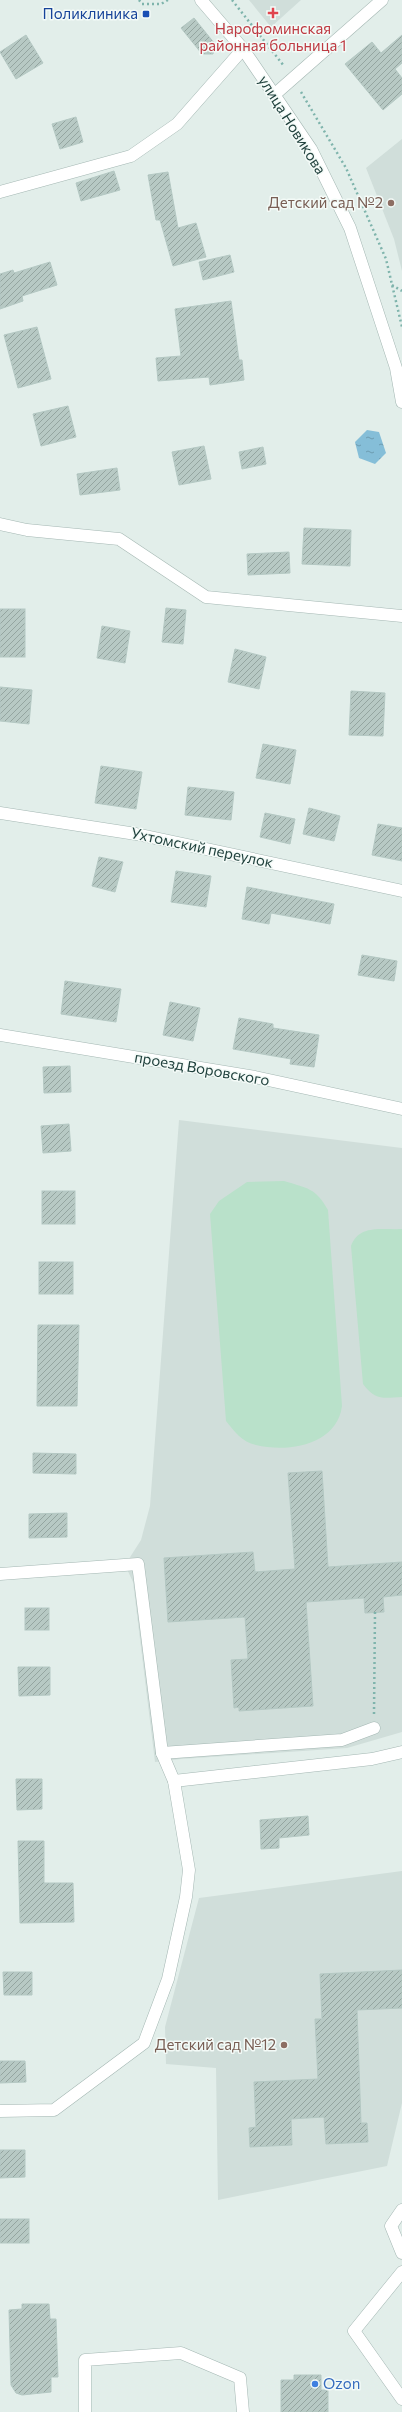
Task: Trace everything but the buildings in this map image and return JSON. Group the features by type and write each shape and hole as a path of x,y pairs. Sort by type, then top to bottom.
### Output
{"street":[{"name":"улица Новикова","path":"201,0 243,49 311,149 350,228 399,366 402,402"},
{"path":"274,95 382,0"},
{"path":"0,192 131,156 177,124 243,49"},
{"path":"0,524 27,530 119,538 206,597 402,616"},
{"name":"Ухтомский переулок","path":"0,812 136,834 402,891"},
{"name":"проезд Воровского","path":"0,1035 256,1077 402,1109"},
{"path":"0,1574 138,1564 162,1753 174,1781 189,1870 186,1897 168,1979 144,2043 54,2110 0,2111"},
{"path":"162,1753 342,1740 374,1728"},
{"path":"174,1781 372,1759 402,1752"},
{"path":"402,2210 391,2226 402,2253"},
{"path":"400,2278 354,2332 402,2399"},
{"path":"85,2412 85,2360 181,2353 240,2378 243,2412"}],"path":[{"path":"139,0 142,4 161,4 168,0"},
{"path":"392,285 402,291"},
{"path":"374,1728 375,1612"}],"shaded area":[{"name":"Нарофоминская районная больница 1","path":"249,0 301,0 271,27"},
{"name":"Детский сад №2","path":"402,139 402,271 394,239 366,168"},
{"path":"179,1120 402,1148 402,1732 347,1748 155,1762 133,1582 125,1565 141,1540 150,1506"},
{"name":"Детский сад №12","path":"402,1871 402,2103 387,2166 218,2200 216,2068 166,2064 165,2027 199,1898"}],"green space":[{"path":"284,1181 305,1187 315,1193 328,1210 342,1406 338,1419 331,1430 321,1438 309,1443 282,1448 251,1444 239,1436 226,1421 210,1214 219,1201 247,1182"},
{"path":"379,1229 402,1229 402,1397 385,1398 376,1396 363,1384 351,1246 355,1239 365,1231"}],"water":[{"path":"367,430 379,432 386,453 375,464 359,458 355,442"}],"place":[{"name":"Нарофоминская районная больница 1","path":"273,13"},
{"name":"Поликлиника","path":"146,14"},
{"name":"Детский сад №2","path":"391,203"},
{"name":"Детский сад №12","path":"284,2045"},
{"name":"Ozon","path":"315,2384"}]}
